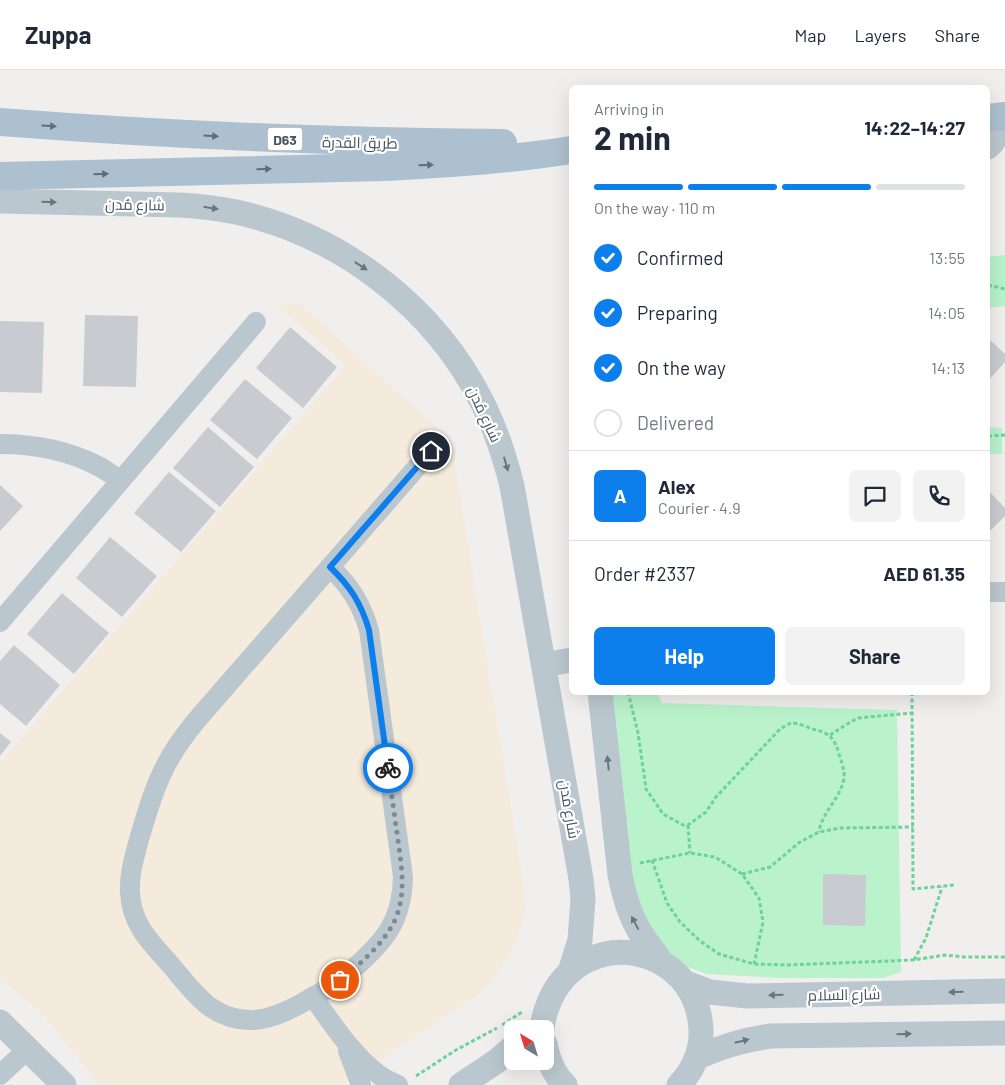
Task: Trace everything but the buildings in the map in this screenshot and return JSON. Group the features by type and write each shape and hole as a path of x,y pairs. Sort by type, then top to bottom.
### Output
{"main road":[{"path":"990,118 1005,118"},
{"name":"طريق القدرة","path":"0,122 263,139 393,143 569,142"},
{"path":"0,176 434,165 569,150"}],"street":[{"path":"990,145 1005,118"},
{"name":"شارع مُدن","path":"0,201 179,204 235,212 264,219 318,241 369,271 392,289 427,323 452,353 482,403 495,430 512,486 581,879 583,899 580,940 570,972"},
{"path":"0,622 256,322"},
{"path":"0,444 45,447 72,454 98,466 121,480"},
{"path":"330,567 351,590 369,630 403,877 401,901 398,913 387,935 348,973 313,997 276,1016 254,1020 232,1017 211,1007 196,993 146,937 134,916 130,882 134,857 154,791 164,768 191,726 431,451"},
{"path":"990,592 1005,592"},
{"path":"544,665 569,660"},
{"path":"600,695 620,875 624,895 631,915 641,934 662,963"},
{"path":"537,1019 555,989 570,972 586,960 605,954 625,952 644,955 662,963 686,983 694,996 700,1016 701,1037 696,1058 685,1079 679,1085"},
{"name":"شارع السلام","path":"686,983 710,992 747,996 1005,991"},
{"path":"313,997 343,1038 369,1067 379,1075 404,1082"},
{"path":"0,1022 64,1085"},
{"path":"696,1058 744,1040 770,1036 1005,1033"},
{"path":"343,1038 361,1085"},
{"path":"0,1075 28,1049"},
{"path":"461,1085 504,1055"},
{"path":"554,1069 565,1085"}],"path":[{"path":"990,285 1005,289"},
{"path":"990,436 1005,435"},
{"path":"629,695 638,733 646,789 663,814 683,825 688,824 706,812 716,797 780,728 791,723 798,724 830,736 837,745 844,773 842,786 820,822 819,832"},
{"path":"912,695 913,889 955,885"},
{"path":"830,736 849,722 858,718 912,713"},
{"path":"688,824 690,853"},
{"path":"742,874 770,867 800,842 819,832 840,828 913,827"},
{"path":"618,854 635,852 637,863 690,853 715,858 742,874 759,898 763,922 754,964"},
{"path":"652,860 666,903 680,922 700,941 719,954 754,964 787,965 913,960 945,955 1005,957"},
{"path":"913,960 926,938 942,887"},
{"path":"404,1082 456,1050 503,1025 537,1019"}],"green space":[{"path":"1005,255 1005,306 990,308 990,257"},
{"path":"990,427 1002,428 1002,454 990,454"},
{"path":"595,695 658,695 662,703 897,710 901,972 883,978 782,978 706,974 680,964 636,923"}],"sand":[{"path":"276,303 301,304 451,440 523,882 525,907 522,926 508,957 493,980 473,998 343,1085 99,1085 44,1016 0,979 0,763 346,366"}],"way so far":[{"path":"340,980 387,935 398,913 401,901 403,877 388,768"}],"route":[{"path":"388,768 369,630 351,590 330,567 431,451"}]}
